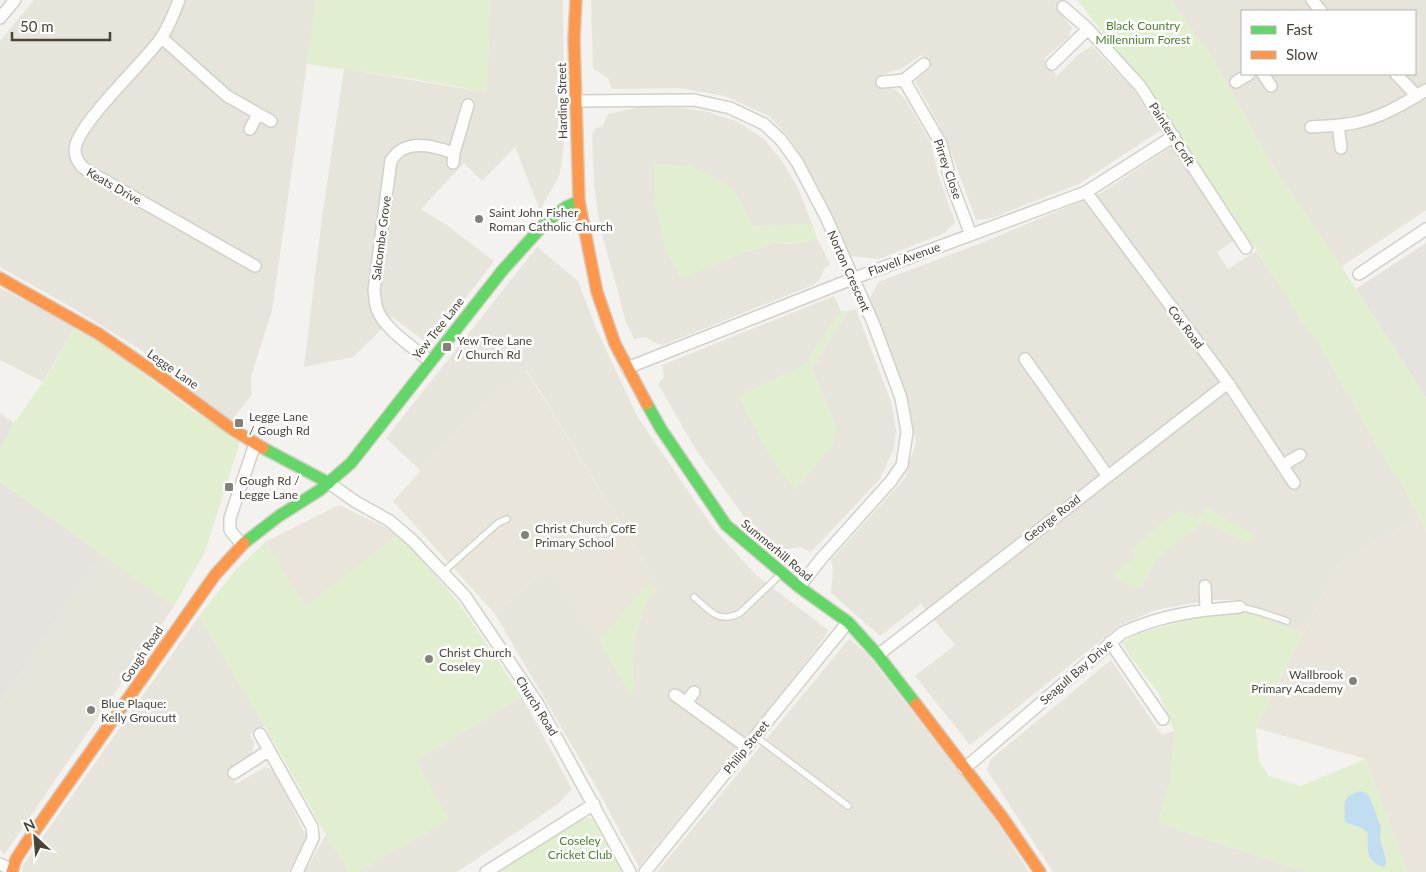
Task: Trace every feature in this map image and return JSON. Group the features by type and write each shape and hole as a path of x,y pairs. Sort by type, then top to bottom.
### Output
{"main road":[{"name":"Harding Street","path":"576,0 574,39 579,201"},
{"name":"Yew Tree Lane","path":"329,483 351,463 482,295 546,222 566,207 579,201"},
{"name":"Summerhill Road","path":"579,201 597,292 616,344 627,368 661,429 700,489 726,525 782,574 848,622 878,655 1003,818 1040,872"},
{"name":"Legge Lane","path":"0,278 99,334 255,444 329,483"},
{"name":"Gough Road","path":"12,871 16,859 26,842 132,694 198,597 242,545 266,525 329,483"}],"street":[{"path":"0,18 15,0"},
{"name":"Keats Drive","path":"179,0 162,38 83,129 76,143 76,156 78,162 88,171 250,263 239,271"},
{"path":"1312,0 1320,10"},
{"name":"Painters Croft","path":"1064,7 1088,29 1140,86 1246,248"},
{"path":"1052,64 1088,29"},
{"path":"162,38 226,96 271,122"},
{"path":"882,82 904,80 924,64"},
{"path":"1236,82 1247,75"},
{"path":"1264,75 1271,86"},
{"path":"1311,126 1338,125 1371,119 1421,93 1397,75"},
{"name":"Pirrey Close","path":"904,80 941,144 952,185 971,235"},
{"name":"Norton Crescent","path":"576,101 694,100 730,108 764,124 781,140 797,162 826,218 874,325 901,398 907,432 906,446 902,465 891,481 821,559 799,587"},
{"name":"Salcombe Grove","path":"430,361 399,335 383,319 378,311 374,290 391,160 402,149 414,146 433,147 453,158 468,105"},
{"path":"250,129 258,114"},
{"path":"1338,125 1342,148"},
{"name":"Flavell Avenue","path":"627,368 852,279 1086,192 1174,136"},
{"name":"Cox Road","path":"1086,192 1228,383 1294,483"},
{"path":"1359,274 1426,229"},
{"path":"1024,359 1107,475"},
{"name":"George Road","path":"878,655 1107,475 1228,383"},
{"path":"242,545 230,530 230,518 255,444"},
{"path":"1283,465 1300,455"},
{"name":"Church Road","path":"329,483 356,502 390,521 413,541 465,596 538,704 630,872"},
{"path":"1205,586 1206,609"},
{"name":"Seagull Bay Drive","path":"964,768 1122,633 1138,625 1183,612 1240,607"},
{"name":"Philip Street","path":"645,872 848,622"},
{"path":"1110,642 1163,719"},
{"path":"686,703 694,692"},
{"path":"675,695 747,746"},
{"path":"260,734 312,827 314,838 297,872"},
{"path":"234,773 268,751"},
{"path":"486,872 594,804"},
{"path":"0,864 12,871"}],"lane":[{"path":"442,573 498,523 507,520"},
{"path":"694,597 718,616 725,618 733,617 740,613 782,574"},
{"path":"1240,607 1287,621"},
{"path":"755,736 848,806"}],"shaded area":[{"path":"34,0 316,0 272,311 251,376 252,395 231,421 141,350 73,308 0,267 0,41"},
{"path":"491,0 563,0 564,142 560,174 540,210 515,147 482,181 464,163 421,209 445,224 494,261 430,345 392,317 353,357 304,367 322,217 344,69 486,92"},
{"path":"591,0 1061,0 1055,6 1072,28 1069,37 1044,59 1057,76 1080,53 1092,46 1133,89 1161,130 1079,184 992,218 976,220 945,136 915,81 931,68 921,55 903,68 878,76 880,87 895,89 906,100 931,143 938,174 955,222 945,233 879,259 850,256 817,184 790,139 769,116 725,96 679,88 612,89 608,78 593,68"},
{"path":"1171,0 1426,0 1426,210 1341,267 1272,165 1215,62"},
{"path":"641,107 705,111 738,122 764,139 782,161 798,188 812,224 753,226 731,187 746,252 773,243 797,244 818,240 830,264 825,268 819,280 813,285 663,345 653,342 646,337 634,339 626,322 600,227 594,186 592,135 595,129 603,126 608,114"},
{"path":"1174,145 1235,240 1217,252 1228,269 1256,251 1313,333 1389,466 1400,480 1419,517 1337,565 1303,633 1246,613 1244,600 1210,600 1155,610 1119,626 970,745 915,676 955,645 921,604 880,636 831,593 833,570 831,560 905,478 916,442 907,395 870,299 878,282 984,242 1101,193"},
{"path":"1426,243 1426,398 1356,289"},
{"path":"537,247 578,281 596,328 637,416 714,529 757,576 828,630 795,676 639,867 598,790 495,614 547,568 648,583 653,577 527,370 464,424 421,471 386,438"},
{"path":"0,288 75,326 43,382 0,360"},
{"path":"834,296 841,311 804,366 738,396 836,426 812,369 848,311 856,309 891,402 896,429 894,448 880,479 811,552 800,547 783,551 748,522 696,450 658,384 664,377 662,365"},
{"name":"Christ Church CofE Primary School","path":"526,370 653,577 599,641 547,568 495,614 393,501 464,424"},
{"path":"0,413 14,423 0,450"},
{"path":"0,482 102,553 0,704"},
{"path":"339,505 399,534 306,607 265,542"},
{"name":"Wallbrook Primary Academy","path":"1419,517 1426,530 1426,872 1407,872 1366,759 1256,728 1337,565"},
{"path":"102,553 174,606 4,855 0,849 0,704"},
{"path":"199,616 265,726 250,734 254,743 252,756 228,771 236,784 265,767 274,770 306,836 289,872 22,872 23,865"},
{"path":"849,639 867,654 961,774 1004,832 1029,872 657,872"},
{"path":"1111,660 1162,735 1174,731 1170,783 1158,822 1309,872 1053,872 987,770 991,759"},
{"path":"522,697 572,789 558,804 457,872 357,872 448,820 416,760"},
{"path":"326,835 350,872 304,872"}],"green space":[{"path":"316,0 491,0 487,92 414,79 306,64"},
{"name":"Black Country Millennium Forest","path":"1077,0 1171,0 1215,62 1272,165 1338,261 1426,398 1426,530 1400,480 1389,466 1317,340 1302,322 1154,97"},
{"path":"655,164 687,165 731,187 753,226 812,224 818,240 797,244 773,243 681,279 665,248 654,198"},
{"path":"841,311 848,311 812,369 836,426 833,445 795,490 771,458 738,396 804,366"},
{"path":"75,326 96,338 192,410 240,441 205,552 174,606 0,482 0,450 14,423 48,375"},
{"path":"1208,509 1255,535 1250,544 1204,522 1157,558 1143,587 1134,589 1122,582 1115,573 1135,557 1131,550 1178,510 1196,519"},
{"path":"399,534 459,603 522,697 416,760 449,820 357,872 350,872 326,835 265,726 199,616 235,571 265,542 306,607"},
{"path":"648,583 658,589 646,603 635,641 632,698 599,641"},
{"path":"1246,613 1303,633 1256,728 1259,761 1269,776 1300,786 1366,759 1407,872 1309,872 1158,822 1170,783 1174,731 1159,693 1131,658 1122,643 1135,635 1196,617"},
{"name":"Coseley Cricket Club","path":"581,817 592,819 622,872 492,872"}],"water":[{"path":"1362,791 1369,795 1381,827 1380,839 1386,860 1385,867 1374,863 1371,859 1368,850 1368,833 1362,828 1345,822 1345,802 1347,798"}],"traffic: fast":[{"path":"244,543 279,516 320,490 351,463 502,271 546,222 566,207 579,201"},
{"path":"647,404 661,429 726,525 799,587 848,622 878,655 916,704"},
{"path":"263,448 329,483"}],"traffic: slow":[{"path":"576,0 574,39 579,201 597,292 615,344 647,404"},
{"path":"0,278 99,334 232,429 263,448"},
{"path":"12,872 16,859 27,842 215,575 244,543"},
{"path":"916,704 1003,818 1040,872"}],"place":[{"name":"Saint John Fisher Roman Catholic Church","path":"479,219"},
{"name":"Yew Tree Lane / Church Rd","path":"447,347"},
{"name":"Legge Lane / Gough Rd","path":"239,423"},
{"name":"Gough Rd / Legge Lane","path":"229,487"},
{"name":"Christ Church CofE Primary School","path":"525,535"},
{"name":"Christ Church Coseley","path":"429,659"},
{"name":"Wallbrook Primary Academy","path":"1353,681"},
{"name":"Blue Plaque: Kelly Groucutt","path":"91,710"}]}
